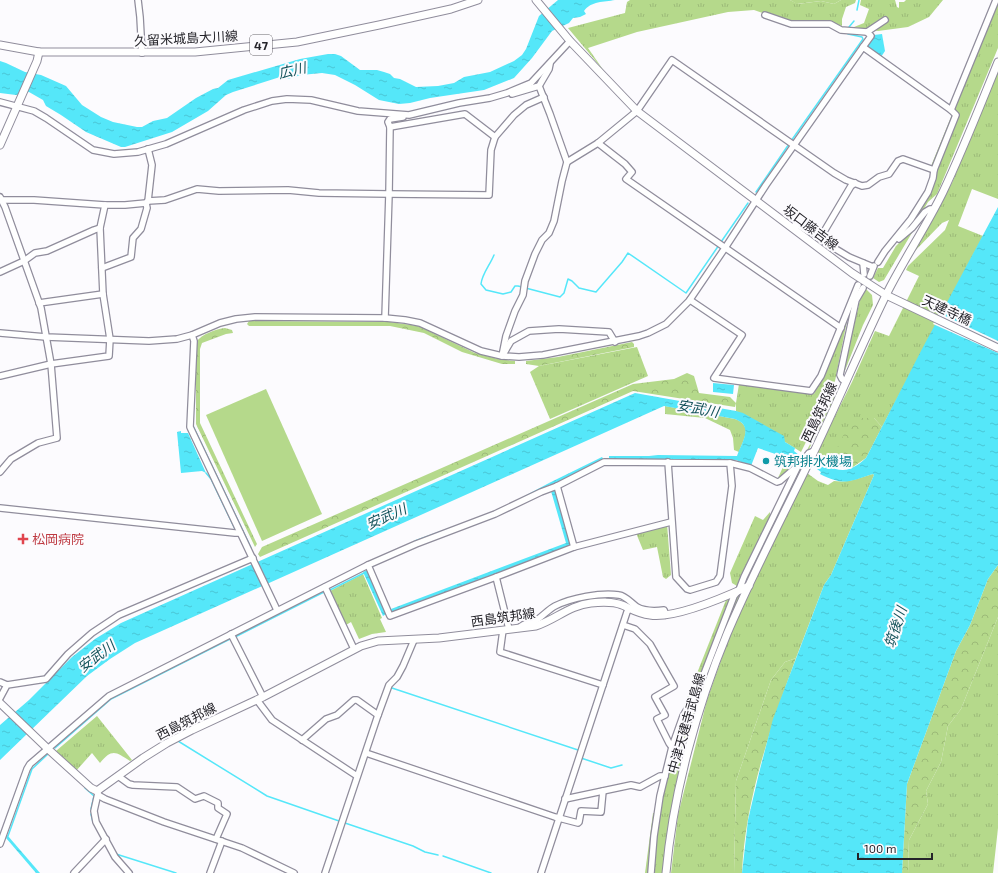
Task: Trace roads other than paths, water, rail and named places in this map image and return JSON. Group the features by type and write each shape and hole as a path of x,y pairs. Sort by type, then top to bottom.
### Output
{"main road":[{"name":"久留米城島大川線","path":"0,45 39,52 195,52 297,42 450,9 478,0"},
{"name":"坂口藤吉線","path":"536,0 569,40 637,111 852,273 886,295"},
{"path":"0,145 37,61 39,52"},
{"path":"886,295 904,259 934,209 955,164 998,62"},
{"name":"天建寺橋","path":"886,295 998,348"},
{"name":"西島筑邦線","path":"98,793 118,776 167,743 260,699 354,649 378,641 439,638 536,626 546,623 572,608 591,603 614,603 640,614 652,616 666,615 702,606 748,586 814,451 886,295"},
{"name":"中津天建寺武島線","path":"666,873 674,812 689,748 712,675 748,586"},
{"path":"0,703 48,750 98,793"}],"street":[{"path":"138,0 142,53"},
{"path":"951,110 996,0"},
{"path":"765,15 791,24 830,24 841,30 867,32 885,20"},
{"path":"0,333 46,337 149,340 177,339 192,335 220,323 255,317 385,318 420,323 481,350 502,356 520,357 543,355 615,342 648,333 666,324 690,300 756,201 792,143 863,47 870,36 867,32"},
{"path":"0,102 34,111 93,150 114,154 138,152 166,144 244,110 272,101 287,99 311,100 358,111 409,114 490,98 531,83 569,40"},
{"path":"863,47 956,115 934,170 928,192 907,224 885,250 878,262"},
{"path":"567,162 598,142 637,111 672,60 834,174 846,180 862,186 868,185 878,177 889,174 898,161 903,159 934,170"},
{"path":"507,93 521,93 539,86 549,69 550,63"},
{"path":"502,356 506,336 515,311 523,295 525,281 542,240 549,233 554,221 567,162 539,86"},
{"path":"0,472 11,459 38,443 57,438 51,364 39,303 1,199 125,205 165,200 197,189 219,191 288,190 319,193 489,196 491,150 495,137 514,115 526,105 544,97"},
{"path":"385,318 389,194 390,127 388,122 390,119 405,117 409,114"},
{"path":"390,127 465,114 495,137"},
{"path":"598,142 611,152 618,160 630,168 632,172 626,179 841,328"},
{"path":"102,268 131,257 133,238 141,229 148,208 147,202 152,165 148,149"},
{"path":"855,183 851,186 822,235 821,240 873,268"},
{"path":"0,376 51,364 109,356 110,339 103,294 100,228 105,205"},
{"path":"863,263 867,275 895,244 912,228 925,212 930,209 934,209"},
{"path":"792,228 796,224 807,231 822,235"},
{"path":"0,272 24,261 35,253 47,251 100,228"},
{"path":"690,300 742,335 714,378 811,391 821,376 853,294 860,287 840,375 846,382"},
{"path":"39,303 103,294"},
{"path":"502,356 511,341 529,331 559,330 609,332 615,342"},
{"path":"192,335 194,341 190,427 276,610"},
{"path":"0,844 30,764 109,696 276,610 368,565 416,544 495,514 557,486 607,461 730,463 750,468 777,482 798,466 809,453 814,451"},
{"path":"668,462 676,577 687,589 690,590 716,582 720,576 732,486 730,463"},
{"path":"651,873 654,836 672,746 683,716 693,699 734,596 739,590 798,466"},
{"path":"557,486 574,546"},
{"path":"0,508 235,533 240,532"},
{"path":"368,565 390,616 496,577 574,546 671,522"},
{"path":"0,682 7,685 46,679 68,654 92,633 119,615 253,559"},
{"path":"496,577 506,629 500,652 603,685"},
{"path":"325,586 354,649"},
{"path":"519,628 524,623 532,622 540,618 554,606 566,601 587,596 620,595 630,600 638,608 654,611 664,610 666,615"},
{"path":"541,873 629,609"},
{"path":"623,625 635,629 650,644 674,686 655,697 665,715 657,719 668,743 672,746"},
{"path":"231,634 260,699 272,720 357,776"},
{"path":"325,873 389,685 397,678 414,640"},
{"path":"0,698 7,685"},
{"path":"302,740 326,719 337,715 354,700 357,700 378,715"},
{"path":"366,753 578,823 581,811 601,812 603,791"},
{"path":"118,776 133,785 177,787 195,798 204,796 218,803 218,808 227,814 216,839"},
{"path":"565,799 631,785 640,786 660,776 665,776"},
{"path":"129,873 115,857 96,822 94,811 98,793 105,799 164,822 242,848 294,873"},
{"path":"74,873 106,840"},
{"path":"210,873 222,841"}],"water":[{"name":"広川","path":"558,0 615,0 598,2 590,5 584,11 586,14 573,18 569,23 552,31 532,58 514,78 484,90 430,98 410,103 399,104 379,100 335,75 322,73 301,75 288,79 280,77 226,95 208,111 172,132 121,147 86,132 46,106 43,100 29,92 16,95 0,93 0,61 25,72 41,75 66,86 82,105 101,117 113,122 142,127 153,121 167,118 196,98 218,88 228,80 300,59 328,54 341,56 360,70 377,70 384,72 416,87 438,86 454,83 464,77 490,72 514,61 522,55 526,49 539,16"},
{"path":"882,34 885,51 881,57 867,46 874,35"},
{"name":"筑後川","path":"998,207 998,565 988,579 970,625 956,651 907,784 902,873 742,873 748,820 773,719 824,585 831,575 874,475 873,474 846,482 828,478 820,474 821,472 817,469 819,465 825,465 846,470 855,466 866,458"},
{"path":"713,383 734,385 733,394 713,392"},
{"name":"安武川","path":"635,393 743,413 784,436 785,442 795,448 794,451 799,455 797,460 790,459 758,448 751,466 736,460 609,459 609,456 737,456 745,435 744,426 741,422 735,419 664,406 135,643 87,676 0,760 0,725 29,700 72,657 95,639 121,623"},
{"path":"181,431 181,433 188,433 206,473 202,471 181,473 177,432"},
{"path":"602,457 604,460 550,486 549,483"},
{"path":"555,490 571,546 392,612 391,609 566,543 551,491"},
{"path":"367,570 386,614 383,616 363,572"},
{"path":"7,835 40,873 36,873 6,838"}],"waterway":[{"path":"857,10 859,0"},
{"path":"849,29 854,21"},
{"path":"791,141 863,39 862,37 848,33"},
{"path":"756,192 789,144"},
{"path":"721,242 748,203"},
{"path":"494,255 484,273 481,284 486,290 503,294 511,292 515,286 518,286 560,297 564,293 568,279 579,288 596,292 628,253 686,293 719,245"},
{"path":"193,426 251,548"},
{"path":"206,473 211,479 235,529"},
{"path":"517,501 549,484"},
{"path":"415,541 462,524"},
{"path":"330,590 364,573"},
{"path":"235,637 324,592"},
{"path":"55,748 111,699 230,639"},
{"path":"392,688 578,750"},
{"path":"178,741 267,796 339,821"},
{"path":"8,836 32,769 48,754"},
{"path":"581,758 611,768 622,765"},
{"path":"85,788 94,796 91,809"},
{"path":"91,814 93,822"},
{"path":"345,823 413,846 425,852 438,855"},
{"path":"116,854 176,873"},
{"path":"443,856 491,873"}],"place":[{"name":"筑邦排水機場","path":"766,461"},
{"name":"松岡病院","path":"23,539"}]}
